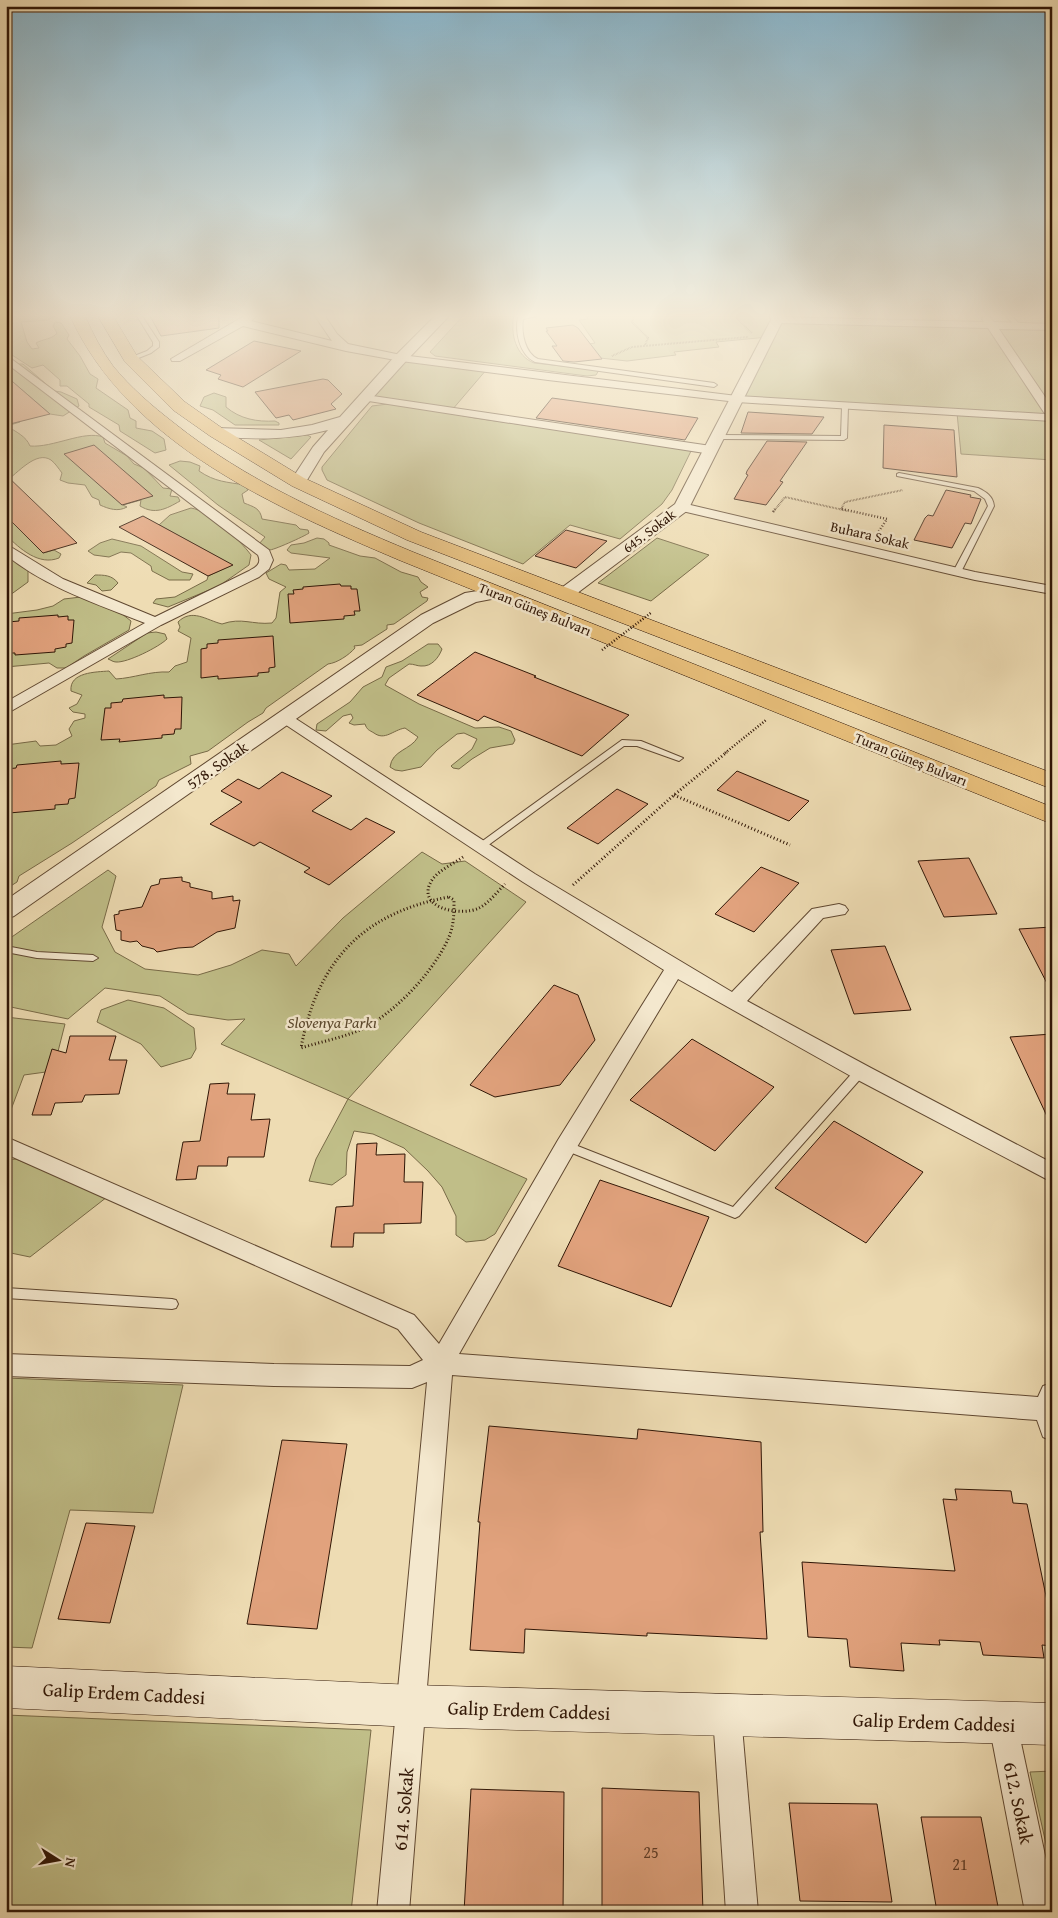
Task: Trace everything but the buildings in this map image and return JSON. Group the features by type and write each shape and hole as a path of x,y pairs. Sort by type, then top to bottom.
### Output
{"main road":[{"name":"Turan Güneş Bulvarı","path":"145,406 165,424 202,452 276,497 321,519 454,576 1052,816"},
{"name":"Turan Güneş Bulvarı","path":"178,406 216,432 298,482 414,536 566,593 1052,782"},
{"name":"Galip Erdem Caddesi","path":"6,1687 413,1706 1052,1724"}],"street":[{"path":"6,709 156,622 254,574 267,564 267,558 264,553 69,406"},
{"path":"298,482 318,450 359,406"},
{"path":"424,406 714,443"},
{"name":"645. Sokak","path":"566,593 682,507 734,406"},
{"path":"825,406 1052,417"},
{"path":"1044,406 1052,417"},
{"path":"216,432 261,436 284,435 317,430 346,419"},
{"name":"Buhara Sokak","path":"682,507 957,572 1052,590"},
{"path":"6,548 48,576 79,591 156,622"},
{"path":"427,619 452,594 455,584 454,576"},
{"path":"427,619 471,597 496,593"},
{"name":"578. Sokak","path":"6,911 427,619"},
{"path":"285,718 519,872 675,968 859,1073 1052,1173"},
{"path":"734,1002 818,913 839,910"},
{"path":"441,1363 566,1146 675,968"},
{"path":"6,1145 406,1322 441,1363"},
{"path":"6,1364 274,1375 412,1377 441,1363 1050,1411"},
{"name":"614. Sokak","path":"393,1912 413,1706 441,1363"},
{"path":"727,1715 742,1912"},
{"name":"612. Sokak","path":"1003,1724 1041,1912"}],"lane":[{"path":"714,443 844,438 845,407"},
{"path":"899,475 976,489 987,495 990,500 991,506 957,572"},
{"path":"480,846 616,745 638,743 679,758"},
{"path":"6,949 37,955 93,958"},
{"path":"566,1146 735,1213 859,1073"},
{"path":"6,1293 172,1304"}],"path":[{"path":"841,509 845,502 945,482"},
{"path":"762,526 785,497 887,519 866,550"},
{"path":"602,650 652,612"},
{"path":"560,896 674,794 782,708"},
{"path":"674,794 790,845"},
{"path":"480,846 441,872 431,881 428,890 430,900 438,907 456,913 479,908 519,872"},
{"path":"449,897 454,900 456,913 445,947 414,988 365,1028 301,1048 308,1014 330,969 351,942 383,919 430,900 449,897"}],"green space":[{"path":"40,406 79,406 63,416 50,414"},
{"path":"121,406 128,410 130,418 136,421 136,428 152,431 164,439 166,450 155,453 120,431 119,425 89,407"},
{"path":"200,406 226,406 231,411 243,417 262,421 275,421 279,425 235,425 213,410"},
{"path":"372,406 408,406 475,418 692,449 672,490 662,504 620,539 570,525 523,564 419,523 327,480 322,467"},
{"path":"420,406 456,406 452,410"},
{"path":"839,406 1052,406 1052,460 961,454 957,413"},
{"path":"6,409 20,422 7,426 23,437 30,446 39,446 78,437 95,435 103,437 105,443 127,456 134,464 144,468 163,488 172,489 170,496 178,497 180,501 160,510 145,509 140,506 141,500 123,505 127,507 120,509 107,508 100,505 99,500 92,497 85,485 60,480 62,473 51,460 45,458 33,460 6,481"},
{"path":"307,435 311,437 291,459 259,440"},
{"path":"180,461 200,466 199,471 205,475 245,485 248,490 242,494 244,503 258,510 262,519 296,525 300,529 308,530 309,533 276,548 265,549 259,544 265,537 218,505 169,465"},
{"path":"191,508 207,514 232,534 251,555 249,565 219,586 168,607 153,603 156,599 175,597 207,580 208,576 232,565 159,525 170,515"},
{"path":"6,516 43,553 54,550 61,554 59,558 44,560 37,558 17,546 6,535"},
{"path":"317,538 324,539 329,545 360,556 375,558 401,572 418,577 428,587 420,592 422,597 428,598 427,601 394,624 387,625 387,629 362,645 354,646 355,648 346,656 328,664 266,708 263,713 208,751 190,756 191,764 159,780 156,786 72,843 19,876 17,882 6,889 6,745 36,741 40,746 56,745 72,736 69,729 74,721 85,718 85,714 73,712 69,708 77,704 82,695 71,691 72,685 74,680 84,674 109,671 116,679 169,672 175,666 187,662 191,638 178,631 180,627 178,622 183,618 194,615 222,624 235,621 272,623 276,618 280,592 286,587 269,579 266,573 281,564 286,565 289,570 315,569 330,558 291,553 287,550 291,545"},
{"path":"657,538 709,555 651,601 598,583"},
{"path":"112,539 141,546 182,572 193,574 190,580 169,580 152,571 151,566 131,553 121,552 109,557 94,555 88,551 100,543"},
{"path":"6,553 28,569 28,582 6,598"},
{"path":"95,575 105,575 116,580 118,583 111,590 102,591 96,585 87,583"},
{"path":"81,597 117,610 131,621 129,630 66,668 57,668 49,663 6,667 6,614 37,610 53,606 64,599"},
{"path":"147,633 165,634 167,639 150,650 127,660 116,662 108,659"},
{"path":"428,644 438,644 442,649 434,661 425,666 409,664 389,678 385,685 419,704 475,728 499,727 511,731 515,740 513,744 490,748 459,769 453,768 451,766 472,749 477,739 464,733 457,734 437,750 421,767 402,771 390,767 391,761 418,737 405,728 382,736 378,735 368,730 365,724 354,725 349,723 353,718 351,714 343,716 326,731 316,730 317,724 350,702 363,687 382,677 386,667 402,661"},
{"name":"Slovenya Parkı","path":"422,852 442,864 465,861 526,902 348,1099 221,1044 245,1019 228,1020 188,1014 160,996 105,988 68,1019 6,1006 6,941 108,870 116,876 102,927 115,952 145,969 198,975 231,965 262,950 289,954 296,966 343,918"},
{"path":"128,1000 164,1008 194,1028 196,1049 191,1058 161,1067 141,1044 97,1022 101,1010"},
{"path":"6,1017 65,1024 53,1071 24,1075 9,1115 6,1116"},
{"path":"348,1099 527,1179 495,1234 485,1240 466,1242 456,1235 456,1216 442,1187 404,1148 373,1134 354,1131 347,1152 346,1175 332,1185 309,1181 316,1159"},
{"path":"16,1159 107,1197 30,1257 6,1252 6,1160"},
{"path":"6,1378 183,1385 153,1513 70,1510 32,1648 6,1647"},
{"path":"6,1715 371,1730 351,1912 6,1912"},
{"path":"1052,1771 1052,1871 1030,1772"}]}
